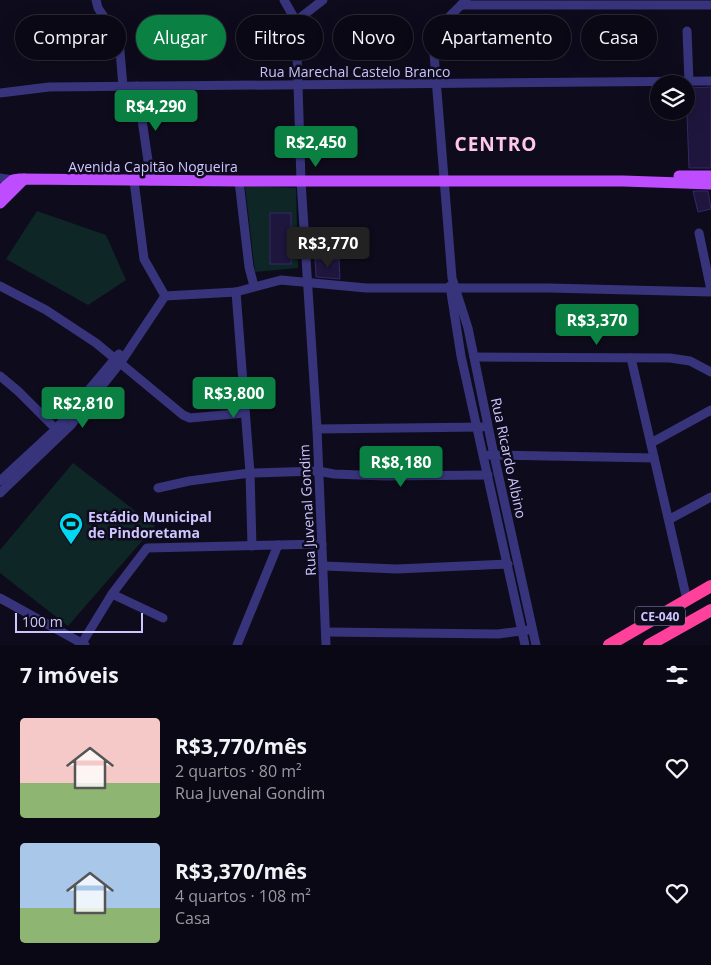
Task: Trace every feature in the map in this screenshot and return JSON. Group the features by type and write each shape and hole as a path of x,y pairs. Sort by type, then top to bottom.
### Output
{"highway":[{"name":"CE-040","path":"609,645 711,586"},
{"name":"CE-040","path":"649,645 711,610"}],"main road":[{"name":"Avenida Capitão Nogueira","path":"623,181 645,177 711,176"},
{"name":"Avenida Capitão Nogueira","path":"18,179 239,182 623,181 711,184"},
{"path":"0,191 18,179"},
{"path":"0,203 18,179"}],"street":[{"path":"96,0 98,8 119,39 123,87"},
{"name":"Rua Juvenal Gondim","path":"284,0 293,15"},
{"path":"304,15 323,0"},
{"path":"463,3 711,5"},
{"name":"Rua Ricardo Albino","path":"463,3 437,29 434,36 453,290 477,428 525,645"},
{"path":"687,31 689,75"},
{"name":"Rua Juvenal Gondim","path":"298,60 301,181 318,429 318,471 324,566 326,645"},
{"name":"Rua Marechal Castelo Branco","path":"695,82 711,81"},
{"name":"Rua Marechal Castelo Branco","path":"0,93 49,87 650,82"},
{"path":"137,86 151,181"},
{"path":"0,178 18,179"},
{"path":"134,181 144,259 165,296"},
{"path":"239,182 249,267 254,286"},
{"path":"165,296 236,292 281,280 308,282 322,286 366,288 453,290 549,288 711,291 699,234"},
{"path":"0,286 46,310 118,360 186,417 245,413"},
{"name":"Rua Ricardo Albino","path":"453,290 474,357 536,645"},
{"path":"236,292 250,473 252,546"},
{"path":"0,493 70,425 165,296"},
{"path":"474,357 684,360 711,372"},
{"path":"631,358 687,600"},
{"path":"0,481 56,429 118,360"},
{"path":"0,376 56,429"},
{"path":"651,443 711,410"},
{"path":"318,429 477,428 488,426"},
{"path":"483,455 654,458"},
{"path":"158,488 189,481 250,473 318,471 334,474 384,476 488,475"},
{"path":"670,520 711,497"},
{"path":"497,515 506,512"},
{"path":"0,598 84,644 112,594 147,548 322,544"},
{"path":"237,645 278,545"},
{"path":"324,566 397,569 508,564"},
{"path":"112,594 163,618"},
{"path":"326,632 498,634 533,630"}],"green space":[{"path":"245,186 296,188 298,268 255,272"},
{"path":"37,211 106,235 126,280 88,305 6,259"},
{"name":"Estádio Municipal de Pindoretama","path":"73,463 155,526 68,626 0,573 0,550"}],"building":[{"path":"711,87 711,168 689,168 687,120 695,120 695,88"},
{"path":"693,191 708,191 711,209 698,212"},
{"path":"270,213 291,213 291,264 270,264"},
{"path":"315,259 339,259 340,279 316,277"}],"place":[{"name":"Estádio Municipal de Pindoretama","path":"71,545"}],"district":[{"name":"CENTRO","path":"496,144"}]}
